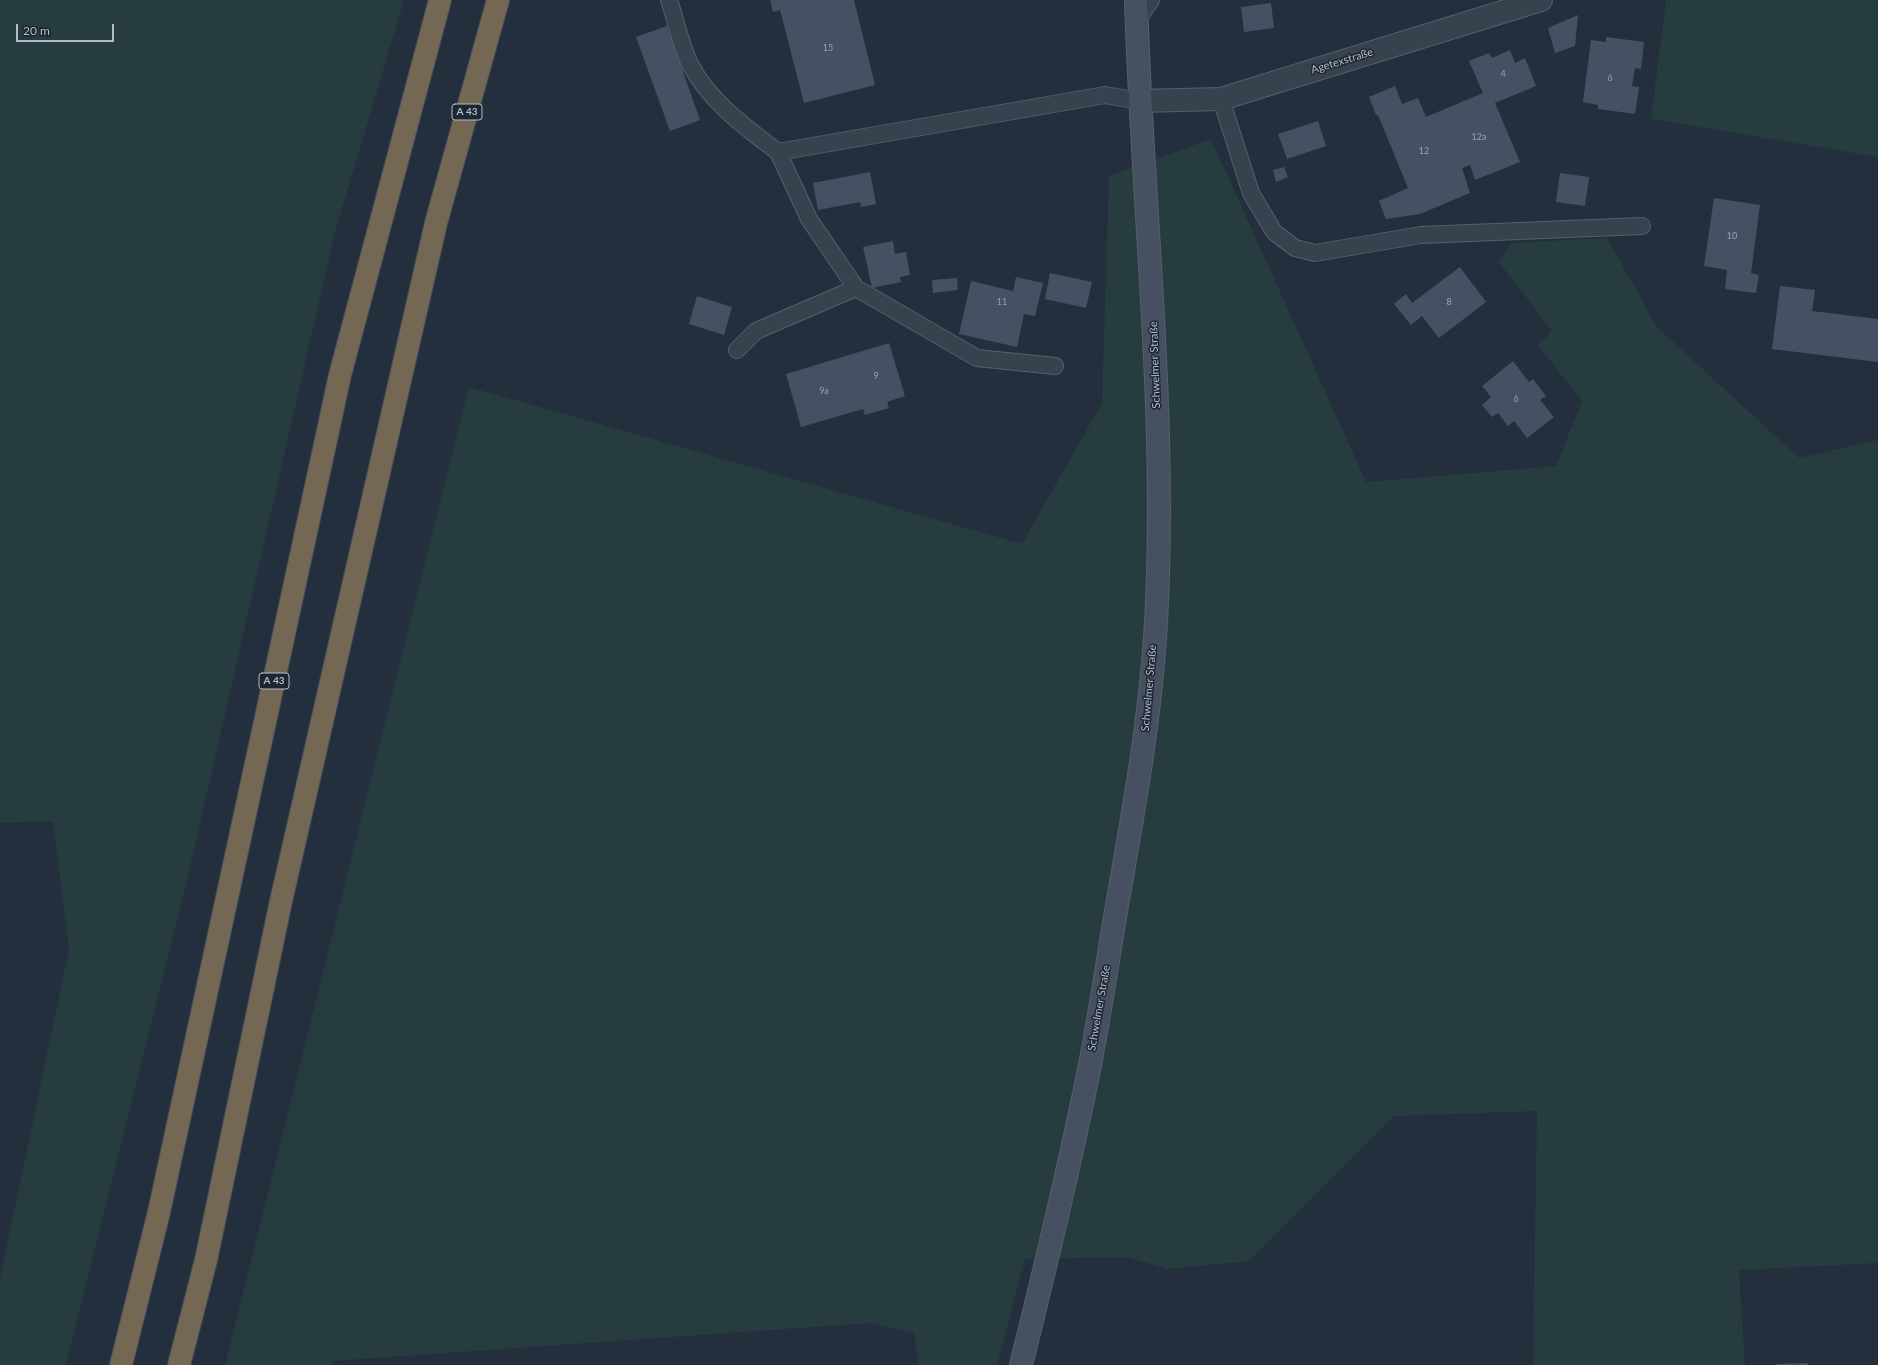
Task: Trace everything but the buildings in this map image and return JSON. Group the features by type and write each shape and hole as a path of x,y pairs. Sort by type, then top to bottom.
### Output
{"highway":[{"name":"A 43","path":"121,1365 158,1212 340,375 440,0"},
{"name":"A 43","path":"179,1365 206,1260 281,901 436,223 498,0"}],"main road":[{"name":"Schwelmer Straße","path":"1021,1365 1048,1254 1088,1072 1130,833 1147,723 1157,603 1158,501 1155,347 1139,101 1137,10"}],"street":[{"name":"Agetexstraße","path":"1139,101 1221,99 1541,0"}],"lane":[{"path":"670,0 690,64 708,92 731,116 778,152 809,220 856,288 977,358 1056,366"},
{"path":"1137,10 1151,0"},
{"path":"778,152 1105,95 1139,101"},
{"path":"1221,99 1251,193 1274,232 1295,248 1315,252 1421,235 1642,226"},
{"path":"737,350 756,331 856,288"}],"green space":[{"path":"0,0 404,0 335,232 188,876 66,1365 0,1365 0,1279 69,949 53,821 0,823"},
{"path":"1666,0 1878,0 1878,157 1651,119"},
{"path":"1211,139 1366,482 1556,466 1582,401 1538,345 1552,331 1499,262 1511,243 1607,238 1657,327 1799,458 1878,440 1878,1263 1739,1270 1745,1365 1533,1365 1537,1111 1394,1116 1249,1261 1167,1269 1127,1257 1025,1259 997,1365 919,1365 914,1333 869,1323 333,1361 332,1365 225,1365 469,387 1022,544 1102,403 1109,176"}]}
